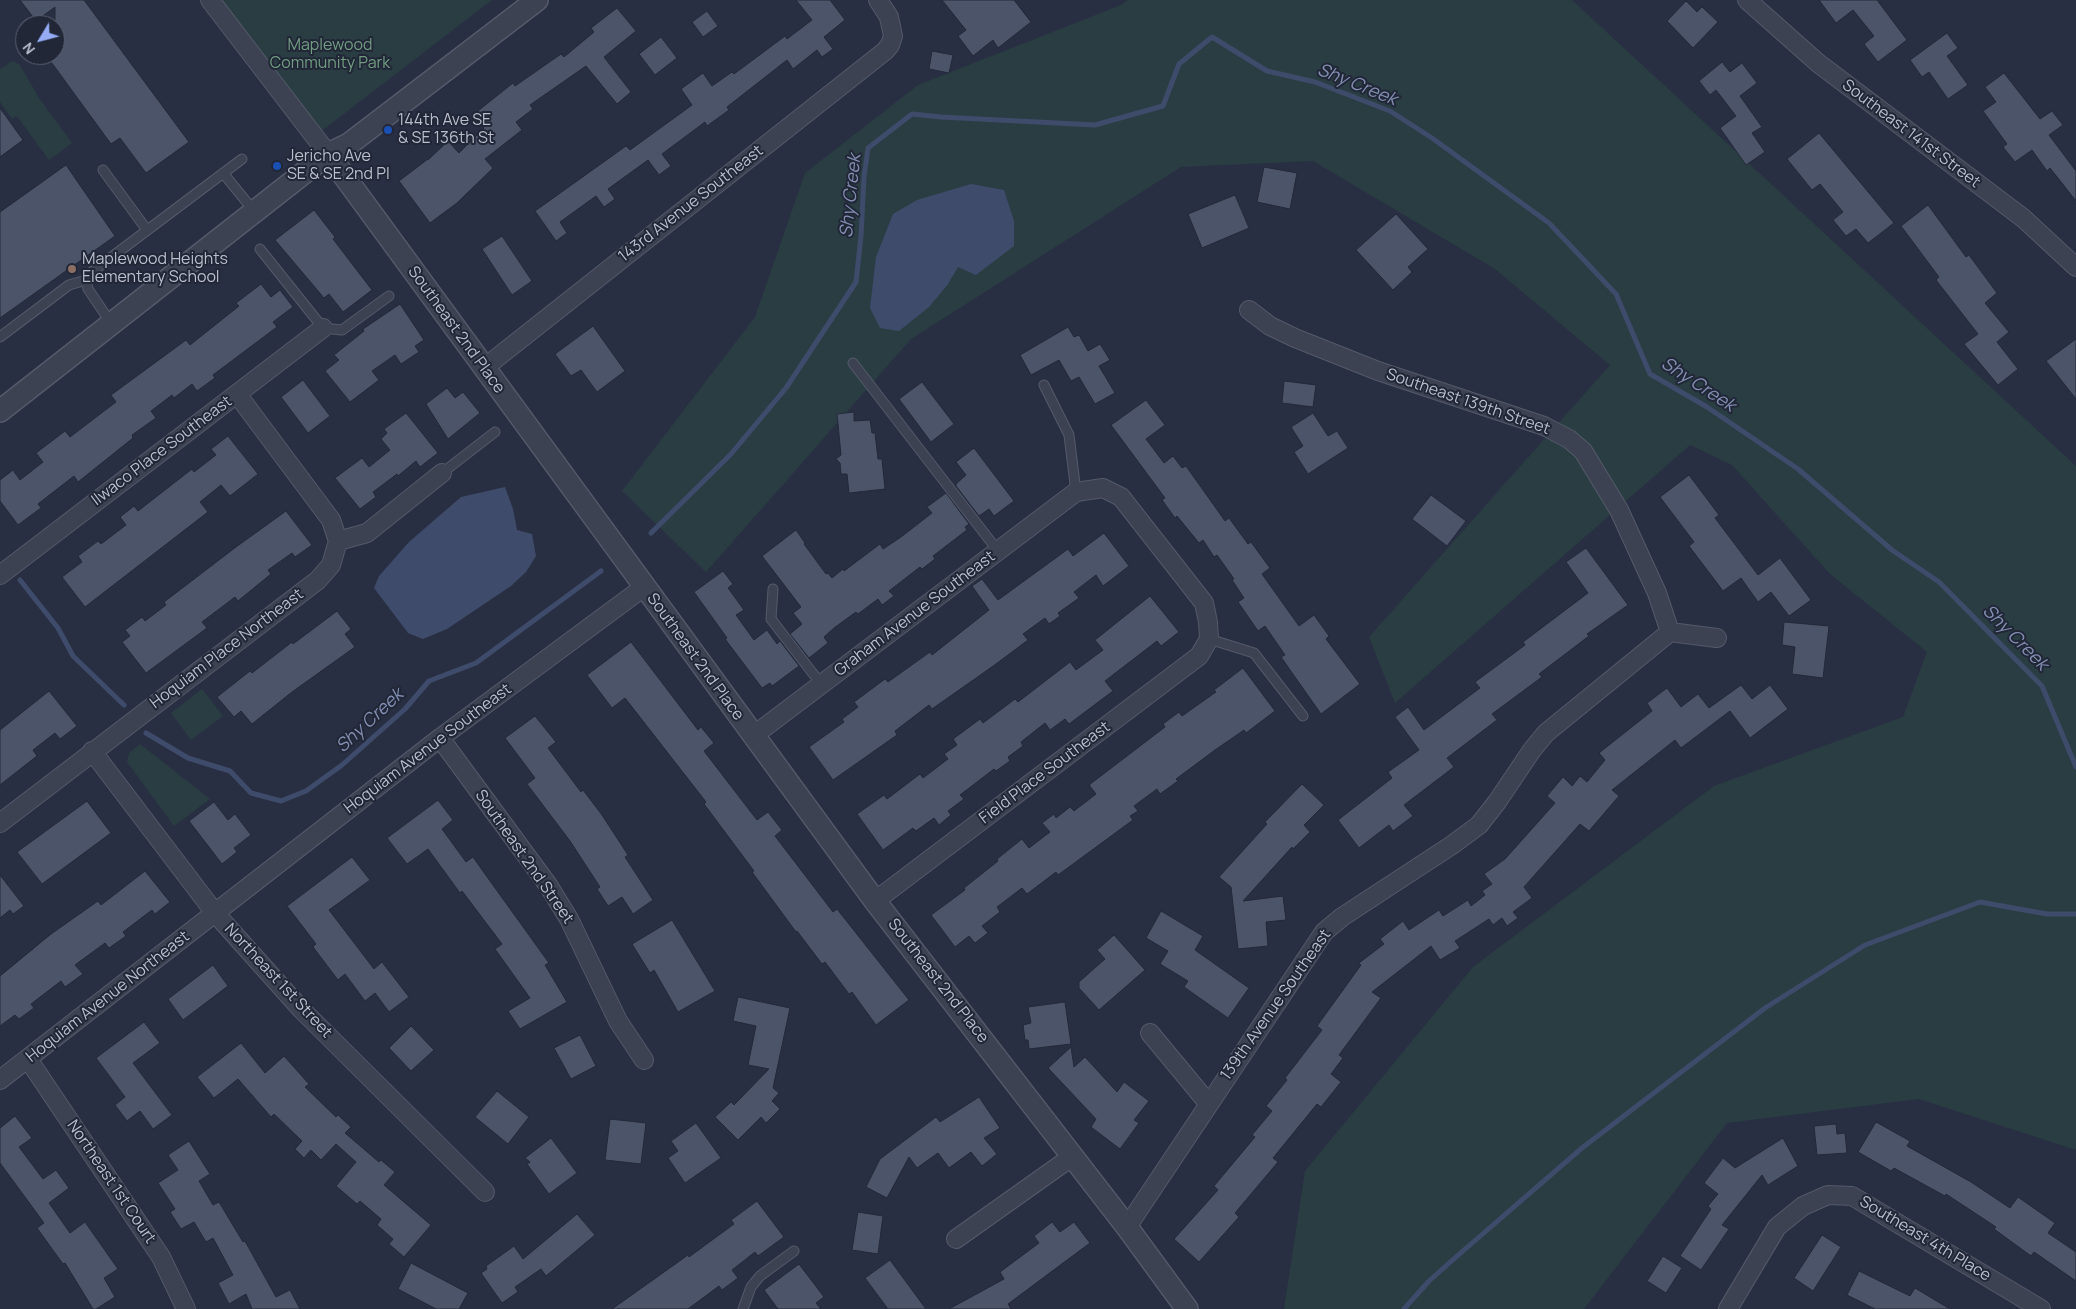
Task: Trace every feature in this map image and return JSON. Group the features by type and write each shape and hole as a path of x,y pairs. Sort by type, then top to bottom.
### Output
{"street":[{"name":"Southeast 2nd Place","path":"210,0 328,154 875,901 1128,1227 1187,1309"},
{"path":"0,411 328,154 349,144 537,0"},
{"name":"143rd Avenue Southeast","path":"484,368 885,51 890,45 893,36 889,16 878,0"},
{"name":"Southeast 141st Street","path":"1748,0 1818,63 2023,218 2076,267"},
{"name":"Southeast 139th Street","path":"1249,310 1270,326 1378,372 1544,426 1569,439 1583,451 1619,510 1657,594 1670,632"},
{"name":"Ilwaco Place Southeast","path":"0,575 323,328"},
{"path":"237,394 331,520 338,541 367,533 442,472"},
{"path":"1076,492 1103,488 1120,497 1204,603 1209,639"},
{"name":"Graham Avenue Southeast","path":"753,736 1076,492"},
{"name":"Hoquiam Place Northeast","path":"0,823 318,580 331,565 338,541"},
{"name":"Hoquiam Avenue Southeast","path":"215,913 440,738 644,587"},
{"path":"1670,632 1717,638"},
{"name":"139th Avenue Southeast","path":"1128,1227 1208,1103 1324,932 1342,917 1452,845 1479,825 1546,733 1670,632"},
{"name":"Field Place Southeast","path":"875,901 1199,656 1209,639"},
{"name":"Southeast 2nd Street","path":"440,738 548,885 569,919 618,1021 644,1060"},
{"name":"Northeast 1st Street","path":"92,751 215,913 301,1009 485,1192"},
{"name":"Hoquiam Avenue Northeast","path":"0,1080 215,913"},
{"path":"1150,1033 1208,1103"},
{"name":"Northeast 1st Court","path":"28,1059 161,1257 186,1309"},
{"path":"956,1239 1072,1156"},
{"name":"Southeast 4th Place","path":"1728,1309 1776,1227 1804,1206 1828,1195 1852,1196 2041,1309"}],"lane":[{"path":"0,336 64,289 86,280 89,274 242,159"},
{"path":"103,170 147,230"},
{"path":"223,173 254,212"},
{"path":"260,249 323,328 342,330 389,296"},
{"path":"86,280 93,298 112,324"},
{"path":"853,363 998,551"},
{"path":"1044,385 1069,435 1076,492"},
{"path":"442,472 495,432"},
{"path":"774,589 771,619 821,684"},
{"path":"1209,639 1254,653 1303,716"},
{"path":"743,1309 751,1287 760,1276 794,1251"}],"green space":[{"name":"Maplewood Community Park","path":"222,0 492,0 319,133"},
{"path":"1128,0 1572,0 2076,466 2076,1150 1919,1099 1727,1123 1584,1309 1284,1309 1305,1171 1473,967 1714,786 1903,717 1927,652 1830,574 1732,465 1690,445 1395,703 1369,637 1610,365 1495,269 1313,161 1181,167 911,339 706,572 622,491 755,317 805,173 918,85 1121,5"},
{"path":"12,61 15,65 20,65 39,98 72,143 49,160 17,116 12,119 0,102 0,69"},
{"path":"202,689 223,716 191,740 171,713"},
{"path":"140,744 210,799 174,826 127,762 129,753"}],"water":[{"path":"971,184 1004,190 1014,221 1014,246 976,275 958,267 948,284 929,307 899,331 880,328 870,308 876,257 893,214 917,200"},
{"path":"505,487 513,509 517,530 532,534 536,556 526,572 511,586 447,629 423,639 408,633 374,588 379,576 409,542 461,497"}],"building":[{"path":"20,0 84,0 189,142 146,173 120,138 111,144 53,65 65,65 65,15 55,15 55,7 44,15 31,15"},
{"path":"796,0 830,0 845,20 824,37 833,49 822,57 817,50 793,69 787,60 727,107 729,110 707,126 705,122 662,154 671,166 659,175 648,160 608,189 615,199 604,207 596,196 560,222 567,233 556,241 535,211 626,146 630,150 692,105 681,89 703,73 712,86 732,72 734,74 785,36 787,39 812,20"},
{"path":"942,0 1014,0 1031,22 998,48 993,40 973,56 958,36 966,30"},
{"path":"1819,0 1877,0 1907,40 1878,62 1864,44 1874,36 1853,10 1836,23"},
{"path":"1686,1 1697,12 1702,7 1718,22 1693,48 1667,21"},
{"path":"617,8 636,31 604,57 631,92 617,104 586,66 530,105 533,109 516,122 522,130 485,159 493,168 457,203 430,223 399,181 428,160 448,141 459,153 484,128 474,114 513,83 515,86 561,54 564,57 594,32 591,28"},
{"path":"707,11 718,26 703,37 692,22"},
{"path":"1947,33 1958,48 1947,56 1968,85 1948,99 1929,72 1922,77 1910,60"},
{"path":"661,37 677,58 655,75 639,54"},
{"path":"932,51 953,55 949,73 929,69"},
{"path":"1722,62 1730,72 1742,63 1757,83 1740,96 1762,127 1752,133 1765,152 1746,165 1720,128 1736,116 1716,90 1710,95 1699,81"},
{"path":"2004,73 2040,119 2052,111 2063,125 2049,135 2076,171 2076,201 2050,168 2047,171 2032,150 2015,162 2003,147 2007,144 1983,111 1996,102 1985,87"},
{"path":"0,108 23,140 0,157"},
{"path":"1819,133 1894,223 1868,243 1856,229 1846,236 1833,220 1843,212 1820,184 1812,190 1787,159"},
{"path":"66,165 115,236 0,318 0,212"},
{"path":"1264,167 1297,173 1290,209 1257,202"},
{"path":"1235,195 1249,228 1202,248 1188,214"},
{"path":"1928,205 1966,257 1969,255 1997,293 1985,303 2009,332 1997,342 2018,369 1998,385 1964,344 1978,334 1936,280 1939,277 1901,226"},
{"path":"314,210 335,237 333,239 372,290 343,312 329,294 324,298 275,240"},
{"path":"1396,214 1428,249 1408,267 1412,272 1393,290 1356,250"},
{"path":"502,236 532,281 512,295 482,249"},
{"path":"261,284 271,297 280,290 293,307 273,322 277,327 213,375 215,378 197,391 192,384 174,398 172,395 151,411 156,418 132,435 133,438 78,482 74,476 38,504 41,508 18,525 0,501 0,480 13,470 20,480 43,462 36,453 65,431 70,437 116,402 111,395 186,340 190,345 239,306 236,303"},
{"path":"400,304 424,340 415,346 419,352 401,364 395,355 372,371 379,380 350,402 325,371 339,360 334,355 364,331 363,329"},
{"path":"593,326 625,371 597,392 581,370 571,376 555,354"},
{"path":"1068,327 1074,337 1079,335 1088,351 1100,344 1110,360 1099,366 1115,393 1095,404 1079,377 1071,381 1059,360 1031,375 1020,355"},
{"path":"2076,339 2076,399 2046,361"},
{"path":"303,380 330,416 308,433 281,397"},
{"path":"1284,381 1316,385 1313,407 1282,403"},
{"path":"922,382 954,424 931,442 899,399"},
{"path":"447,388 455,398 463,392 480,413 448,439 426,404"},
{"path":"1146,400 1165,425 1146,439 1164,463 1173,456 1182,468 1186,466 1225,521 1229,518 1248,544 1251,542 1270,568 1262,574 1299,626 1314,615 1329,636 1326,639 1360,684 1321,714 1281,657 1285,655 1265,626 1258,631 1238,602 1244,598 1232,580 1234,579 1217,555 1214,557 1203,540 1199,543 1177,516 1175,518 1162,500 1165,498 1111,425"},
{"path":"854,412 854,421 870,420 872,433 875,433 878,459 882,459 885,489 849,493 847,474 841,474 840,463 836,459 841,455 837,414"},
{"path":"406,413 438,453 420,467 416,461 398,476 397,474 373,492 376,497 360,509 335,478 362,458 369,467 390,450 381,439 387,433 384,429"},
{"path":"1313,413 1328,436 1337,431 1348,448 1308,474 1294,452 1303,446 1291,427"},
{"path":"228,436 258,474 230,496 221,485 200,502 208,512 85,607 62,577 82,562 78,556 98,541 101,544 126,525 120,517 134,506 138,511 192,469 194,472 216,455 211,449"},
{"path":"974,448 1014,501 994,516 989,509 979,516 956,486 966,475 956,462"},
{"path":"1689,475 1719,515 1715,518 1758,575 1780,558 1811,600 1789,616 1771,592 1758,602 1741,578 1723,591 1689,546 1694,542 1660,497"},
{"path":"946,493 969,524 965,527 967,530 933,556 935,559 922,569 920,567 889,591 894,596 882,605 878,599 858,614 856,612 834,628 824,637 828,643 809,658 790,634 802,624 793,613 801,607 762,556 796,530 826,574 828,573 832,578 880,544 883,549 901,537 932,513 927,507"},
{"path":"1431,495 1466,521 1447,546 1412,519"},
{"path":"286,511 312,545 295,557 292,553 268,570 271,574 238,601 235,597 202,622 207,628 146,673 122,642 130,636 125,630 142,617 145,621 166,605 164,602"},
{"path":"1104,533 1129,566 1103,586 1096,575 1074,592 1079,598 1058,613 1060,616 1049,624 1045,618 1023,634 1028,640 932,709 929,705 895,731 897,735 833,780 809,747 844,722 842,719 858,707 854,702 885,679 888,682 930,652 932,655 989,610 972,586 982,579 998,600 1068,549 1073,556"},
{"path":"1586,548 1628,605 1587,634 1589,636 1539,674 1542,677 1492,714 1497,720 1447,758 1454,767 1404,805 1413,816 1393,831 1389,825 1359,848 1338,820 1392,778 1388,772 1419,750 1395,717 1408,707 1424,730 1480,688 1475,682 1525,645 1523,642 1588,593 1566,562"},
{"path":"723,571 733,584 728,588 744,610 736,615 754,640 767,630 777,644 780,641 799,666 772,686 770,683 762,688 725,639 727,638 694,592"},
{"path":"1150,596 1179,632 1161,646 1157,641 1105,681 1113,691 1069,724 1065,719 1050,730 1045,723 1021,742 1023,746 1008,757 1010,761 996,771 994,769 960,795 964,799 948,811 951,815 939,825 934,818 916,831 913,828 883,850 857,814 884,795 887,799 920,774 923,778 948,759 944,754 957,745 953,739 980,719 983,723 1015,699 1018,702 1070,662 1076,670 1103,650 1095,640"},
{"path":"337,611 351,629 345,634 355,647 292,692 252,724 241,711 234,717 217,697 250,671 252,673"},
{"path":"1784,622 1829,626 1823,678 1792,674 1795,647 1782,645"},
{"path":"631,642 698,730 701,727 714,743 704,751 757,820 768,812 782,830 775,836 833,912 837,909 909,1000 876,1025 852,992 849,994 825,962 822,964 796,932 704,804 706,802 625,698 612,708 587,675"},
{"path":"1243,668 1275,711 1246,733 1244,730 1215,750 1176,779 1178,781 1160,794 1157,789 1134,806 1138,811 1130,816 1133,820 1058,875 1056,872 1027,894 1022,888 997,907 1000,912 982,926 988,933 975,943 969,936 955,947 931,915 965,890 964,888 1022,839 1029,848 1050,832 1042,823 1054,814 1056,818 1070,807 1074,811 1096,794 1089,785 1165,727 1163,724 1179,712 1182,716 1216,692 1214,690"},
{"path":"1741,685 1752,699 1770,685 1788,709 1750,738 1730,711 1681,748 1675,740 1612,790 1619,796 1589,831 1580,824 1524,887 1532,898 1513,912 1518,918 1507,926 1502,918 1493,925 1489,919 1455,941 1460,948 1440,960 1431,946 1372,992 1381,998 1339,1055 1343,1058 1331,1074 1341,1082 1321,1107 1317,1104 1273,1158 1278,1162 1235,1213 1239,1217 1199,1262 1174,1239 1218,1190 1214,1186 1255,1137 1252,1135 1272,1111 1266,1106 1322,1030 1317,1026 1361,965 1359,963 1384,944 1380,939 1403,921 1409,930 1439,910 1443,916 1468,900 1471,906 1485,895 1482,891 1492,884 1484,874 1505,859 1555,803 1547,796 1563,777 1572,786 1580,776 1587,782 1605,760 1599,753 1652,711 1647,703 1667,688 1681,707 1698,694 1709,708"},
{"path":"49,691 77,726 60,739 55,733 33,750 37,756 0,785 0,730"},
{"path":"535,716 556,742 548,748 581,792 583,790 602,815 628,855 625,857 653,900 633,914 622,897 608,906 597,889 600,887 570,841 527,784 535,778 505,738"},
{"path":"1302,784 1324,805 1304,825 1310,832 1293,849 1292,847 1243,901 1283,896 1286,920 1266,922 1268,946 1238,949 1231,887 1219,877 1267,824 1265,822"},
{"path":"438,800 453,820 442,829 466,862 473,857 549,963 545,965 567,1002 520,1029 508,1011 530,998 495,949 502,944 462,891 460,893 428,849 407,864 387,838"},
{"path":"87,801 111,833 42,884 17,852"},
{"path":"214,802 228,820 235,814 251,835 234,848 237,852 222,864 189,821"},
{"path":"352,857 370,880 329,910 374,969 382,962 409,997 389,1012 375,993 365,1001 345,974 338,980 313,947 316,944 287,906"},
{"path":"145,871 170,902 155,914 152,910 123,932 126,936 109,948 105,943 75,965 83,974 65,987 61,981 31,1004 34,1008 19,1019 15,1015 0,1026 0,976 51,934 98,901 101,905"},
{"path":"0,875 24,906 13,914 10,910 0,918"},
{"path":"1161,911 1203,936 1195,950 1249,988 1228,1018 1184,987 1188,981 1160,964 1168,951 1146,938"},
{"path":"672,920 715,991 678,1012 654,970 650,973 632,944"},
{"path":"1114,935 1145,970 1099,1010 1079,988 1079,982 1105,959 1097,950"},
{"path":"213,965 228,986 183,1020 168,999"},
{"path":"738,997 790,1008 773,1088 779,1093 772,1101 780,1109 766,1123 761,1117 738,1140 715,1117 731,1102 734,1105 769,1069 748,1065 756,1026 733,1021"},
{"path":"1065,1002 1071,1044 1029,1049 1028,1040 1025,1040 1023,1025 1031,1023 1028,1007"},
{"path":"144,1022 160,1043 133,1063 172,1115 153,1129 140,1111 127,1121 115,1105 125,1097 96,1058"},
{"path":"411,1026 434,1050 411,1071 389,1048"},
{"path":"580,1035 596,1066 571,1079 554,1048"},
{"path":"241,1043 265,1073 284,1056 309,1084 305,1087 336,1117 338,1115 351,1127 345,1133 379,1162 381,1160 395,1172 384,1185 431,1225 404,1257 389,1244 393,1239 377,1225 381,1219 360,1201 357,1204 336,1186 356,1162 336,1144 321,1160 311,1150 304,1158 295,1149 302,1141 274,1114 271,1117 238,1079 214,1098 197,1077"},
{"path":"1071,1047 1074,1067 1085,1057 1117,1092 1124,1082 1149,1101 1134,1120 1139,1123 1120,1149 1091,1127 1096,1119 1048,1068"},
{"path":"497,1091 529,1117 508,1144 475,1117"},
{"path":"979,1097 1000,1128 984,1138 997,1154 982,1166 971,1152 949,1168 938,1153 917,1168 909,1157 887,1198 866,1187 880,1159 936,1117 940,1122"},
{"path":"15,1116 32,1138 19,1147 43,1179 56,1170 69,1188 49,1203 70,1233 85,1222 118,1269 104,1278 115,1297 96,1309 93,1309 65,1263 63,1264 37,1228 44,1223 0,1163 0,1128"},
{"path":"610,1119 646,1123 641,1164 605,1160"},
{"path":"1876,1122 1910,1141 1907,1146 1971,1182 2010,1208 2018,1197 2055,1223 2048,1233 2076,1252 2076,1281 2034,1252 2031,1256 1994,1229 1996,1227 1946,1194 1945,1196 1894,1168 1891,1171 1858,1152"},
{"path":"696,1123 721,1158 685,1183 668,1158 678,1151 671,1141"},
{"path":"1836,1124 1837,1134 1845,1133 1847,1153 1817,1155 1814,1126"},
{"path":"551,1138 577,1173 549,1194 527,1164 530,1162 525,1158"},
{"path":"1783,1138 1798,1166 1768,1185 1762,1175 1722,1225 1729,1229 1701,1270 1680,1256 1711,1209 1708,1206 1718,1194 1704,1183 1723,1158 1735,1168"},
{"path":"189,1141 210,1174 199,1181 213,1205 219,1202 243,1242 245,1241 276,1297 290,1290 300,1309 252,1309 246,1294 229,1304 218,1283 233,1275 213,1238 206,1242 194,1222 181,1229 170,1212 175,1209 158,1183 178,1170 168,1155"},
{"path":"757,1201 784,1237 758,1256 755,1252 732,1270 738,1278 722,1290 719,1286 688,1309 612,1309 734,1224 731,1220"},
{"path":"858,1212 883,1216 878,1254 852,1250"},
{"path":"577,1214 595,1235 546,1276 541,1269 515,1287 518,1292 502,1303 481,1273 487,1269 486,1266 514,1246 523,1259"},
{"path":"1052,1222 1060,1232 1074,1222 1090,1243 1008,1304 1011,1309 949,1309 1004,1279 1000,1272 1039,1243 1034,1236"},
{"path":"1822,1235 1841,1247 1813,1291 1794,1278"},
{"path":"1663,1256 1682,1268 1666,1293 1647,1281"},
{"path":"890,1260 926,1309 888,1309 865,1278"},
{"path":"411,1263 468,1293 459,1309 436,1309 398,1289"},
{"path":"799,1264 824,1297 816,1303 821,1309 778,1309 764,1290"},
{"path":"1859,1271 1910,1296 1915,1288 1950,1309 1875,1309 1847,1295"}],"waterway":[{"name":"Shy Creek","path":"651,533 731,454 786,388 856,282 868,148 912,114 1095,125 1163,106 1179,64 1212,37 1267,71 1315,82 1390,111 1432,138 1549,223 1616,294 1650,374 1707,407 1798,469 1892,550 1939,582 2042,686 2076,767"},
{"name":"Shy Creek","path":"146,733 188,758 230,771 251,793 281,801 306,791 342,765 405,709 429,681 476,663 601,571"},
{"name":"Shy Creek","path":"20,580 58,628 73,656 124,705"},
{"path":"1404,1309 1429,1281 1582,1148 1765,1008 1865,945 1980,902 2047,914 2076,914"}],"place":[{"name":"144th Ave SE & SE 136th St","path":"388,130"},
{"name":"Jericho Ave SE & SE 2nd Pl","path":"277,166"},
{"name":"Maplewood Heights Elementary School","path":"72,269"}]}
